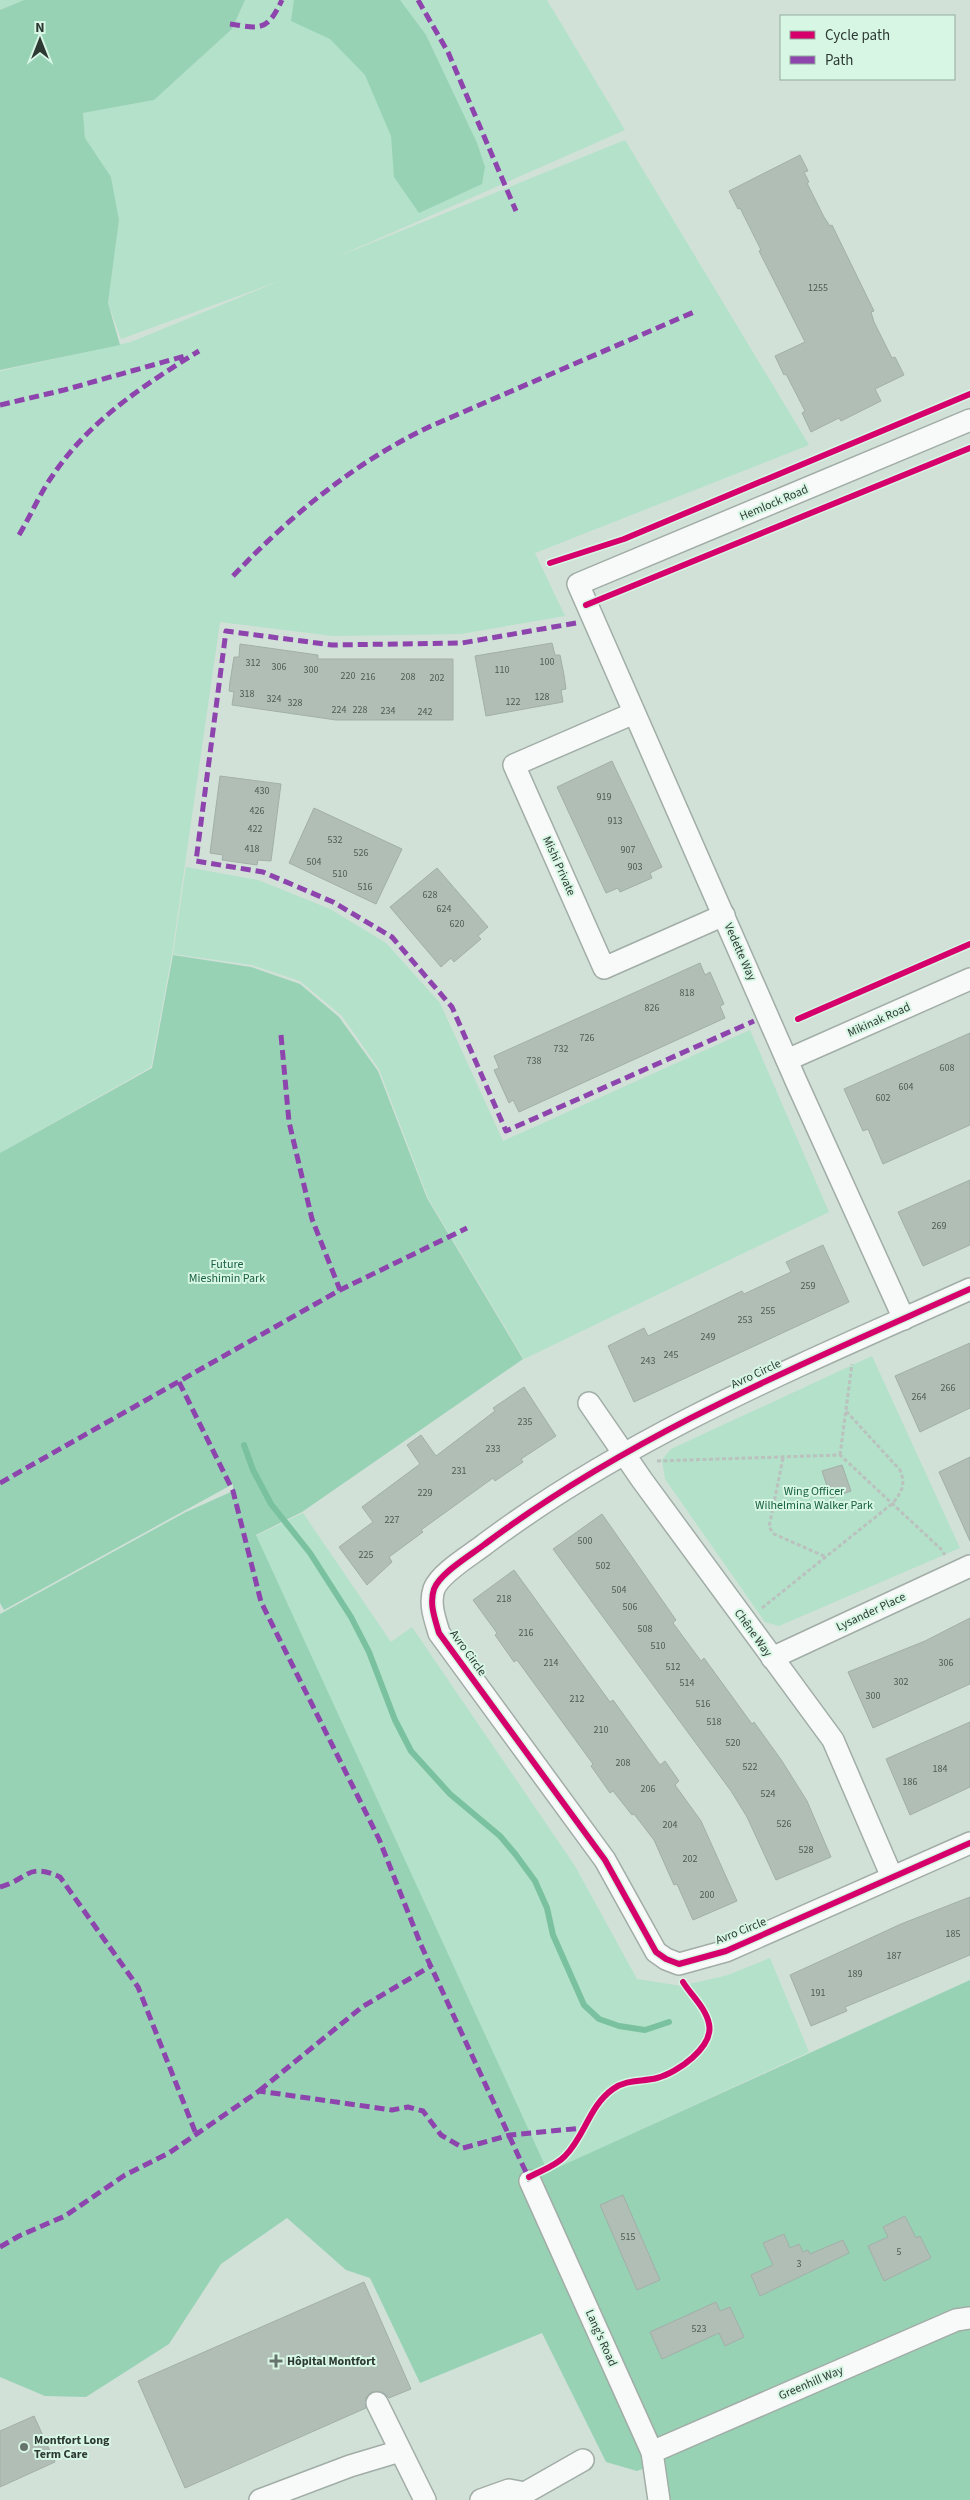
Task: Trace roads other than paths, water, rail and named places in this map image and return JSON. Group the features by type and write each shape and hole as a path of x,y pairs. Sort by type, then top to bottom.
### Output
{"street":[{"name":"Hemlock Road","path":"578,584 970,420"},
{"name":"Vedette Way","path":"578,584 787,1060 904,1319"},
{"name":"Mishi Private","path":"634,713 514,765 604,968 724,915"},
{"name":"Mikinak Road","path":"787,1060 970,979"},
{"name":"Avro Circle","path":"970,1289 694,1416 622,1454 493,1538 448,1572 434,1589 432,1610 439,1633 605,1860 656,1952 666,1959 679,1964 726,1951 970,1842"},
{"name":"Chêne Way","path":"589,1403 622,1454 833,1740 892,1877"},
{"name":"Lysander Place","path":"772,1658 970,1566"},
{"name":"Lang's Road","path":"530,2181 652,2452 659,2500"},
{"name":"Greenhill Way","path":"652,2452 956,2320 970,2318"},
{"path":"377,2403 425,2500"},
{"path":"260,2500 350,2466 400,2451"},
{"path":"481,2500 509,2490 521,2496 583,2460"}],"waterway":[{"path":"244,1445 253,1470 271,1504 310,1553 351,1617 369,1652 395,1720 411,1751 450,1794 500,1836 535,1881 547,1908 553,1935 584,2005 599,2019 619,2026 645,2030 669,2022"}],"place":[{"name":"Hôpital Montfort","path":"276,2361"},
{"name":"Montfort Long Term Care","path":"24,2447"}],"park label":[{"name":"Future Mieshimin Park","path":"227,1271"},
{"name":"Wing Officer Wilhelmina Walker Park","path":"814,1498"}]}
